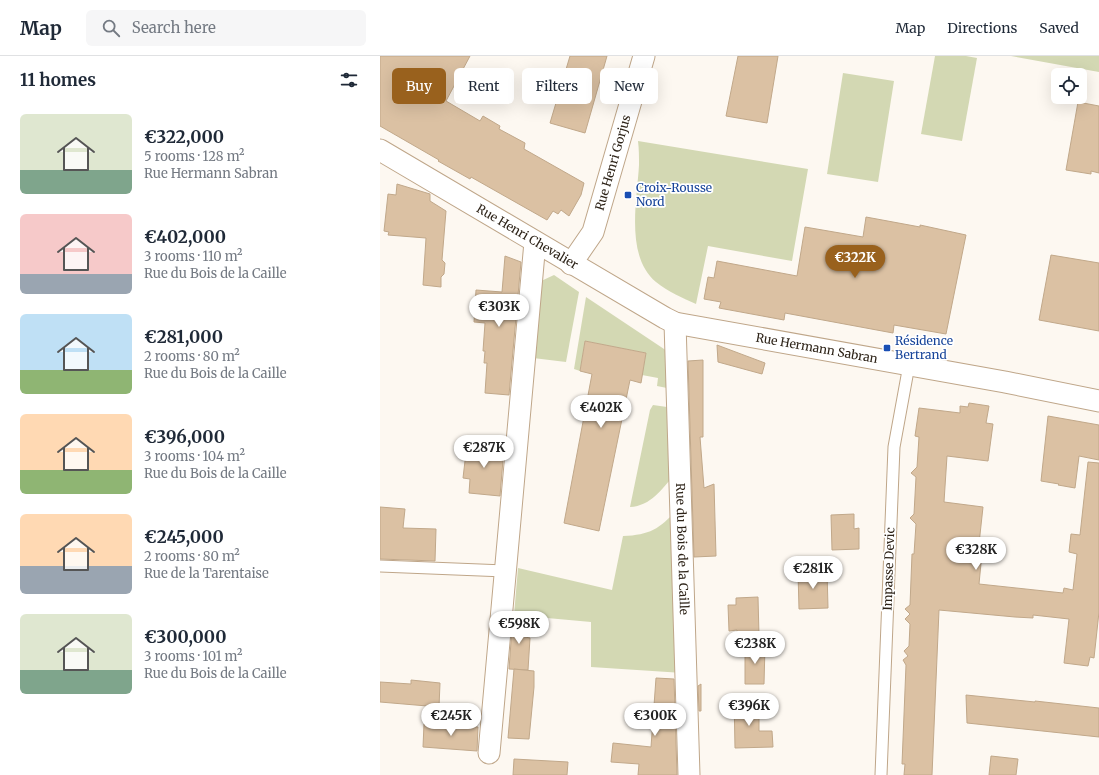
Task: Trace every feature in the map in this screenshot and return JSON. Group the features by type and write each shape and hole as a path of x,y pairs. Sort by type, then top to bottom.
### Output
{"street":[{"name":"Rue Henri Gorjus","path":"571,264 593,232 644,56"},
{"name":"Rue Henri Chevalier","path":"380,150 571,264 664,318 675,322"},
{"path":"489,753 534,242"},
{"name":"Rue Hermann Sabran","path":"675,322 1099,401"},
{"name":"Rue du Bois de la Caille","path":"675,322 689,775"}],"lane":[{"name":"Impasse Devic","path":"881,775 894,447 909,365"},
{"path":"380,566 505,571"}],"green space":[{"path":"935,56 966,56 977,58 962,141 921,134"},
{"path":"1011,56 1099,56 1099,72 1087,70 1087,68 1077,68"},
{"path":"843,73 894,81 878,182 827,174"},
{"path":"638,141 808,169 792,261 708,246 696,304 661,286 646,271 640,258 636,243 635,211 639,165"},
{"path":"554,275 579,292 566,362 533,358 539,282"},
{"path":"586,297 670,353 672,389 657,386 658,378 642,375 646,353 585,341 580,371 574,369"},
{"path":"653,405 667,407 673,411 675,474 656,496 644,504 630,507 650,410"},
{"path":"677,510 683,673 591,667 591,622 514,615 518,568 612,590 623,536 640,534 653,530 665,522"}],"building":[{"path":"380,56 470,56 464,68 454,68 454,86 446,101 480,121 483,116 500,126 499,129 525,143 524,149 584,183 581,195 569,216 561,210 558,214 553,211 547,220 471,177 470,179 438,161 439,160 380,126"},
{"path":"570,56 607,56 604,68 600,68 600,80 585,133 550,123 556,104 592,104 592,68 566,68"},
{"path":"738,56 778,56 767,123 726,116"},
{"path":"1078,104 1099,106 1099,173 1091,171 1091,174 1066,170"},
{"path":"397,184 430,194 430,201 446,211 442,260 445,263 444,274 441,277 441,287 423,285 426,238 388,235 389,232 384,231 388,194 396,195"},
{"path":"866,217 920,227 920,225 966,235 946,334 894,325 893,333 785,313 784,320 719,308 721,302 704,299 708,277 714,278 717,261 797,276 805,227 863,237"},
{"path":"1051,255 1099,263 1099,331 1039,320"},
{"path":"505,256 521,262 509,395 485,393 487,363 484,363 485,351 483,351 485,323 474,322 476,290 502,292"},
{"path":"585,341 646,353 641,383 630,380 599,531 564,523 592,374 580,371"},
{"path":"717,345 765,363 762,374 718,362"},
{"path":"703,360 703,437 700,437 704,488 714,484 716,556 694,557 688,361"},
{"path":"969,403 989,406 986,423 993,424 988,461 947,456 944,502 983,507 978,553 982,553 979,584 1063,593 1064,588 1073,590 1077,554 1069,552 1071,534 1080,535 1088,462 1099,463 1099,612 1094,658 1090,657 1088,666 1064,663 1069,619 1033,615 1033,618 1015,617 939,610 932,775 904,775 905,764 902,764 906,665 903,660 908,656 904,651 909,646 910,624 905,619 910,614 905,609 910,605 912,554 914,554 916,524 910,518 914,514 916,477 911,473 917,467 919,437 915,436 919,408 960,413 960,406 968,407"},
{"path":"1048,416 1099,425 1099,460 1079,456 1075,488 1041,481"},
{"path":"467,444 504,448 500,496 469,493 470,479 463,478"},
{"path":"380,507 405,509 403,528 436,529 435,561 380,559"},
{"path":"854,514 854,529 859,528 859,549 832,550 831,515"},
{"path":"827,570 828,608 799,609 798,572"},
{"path":"758,597 759,636 737,636 737,630 729,631 728,605 736,605 736,598"},
{"path":"513,615 526,616 525,637 530,638 528,670 509,669"},
{"path":"745,646 765,646 764,684 745,684"},
{"path":"514,669 534,671 529,739 508,738"},
{"path":"656,678 674,679 677,775 638,775 639,764 611,762 613,743 651,747"},
{"path":"411,680 440,683 439,707 380,702 380,682 411,684"},
{"path":"701,684 701,711 699,711 698,686"},
{"path":"750,695 751,718 759,718 759,731 772,731 773,747 735,748 734,696"},
{"path":"966,695 1099,708 1099,737 967,723"},
{"path":"424,724 478,727 477,751 423,747"},
{"path":"991,756 1018,759 1016,775 989,775"},
{"path":"514,759 568,762 567,775 513,775"}],"place":[{"name":"Croix-Rousse Nord","path":"628,195"},
{"name":"Résidence Bertrand","path":"887,348"}]}
